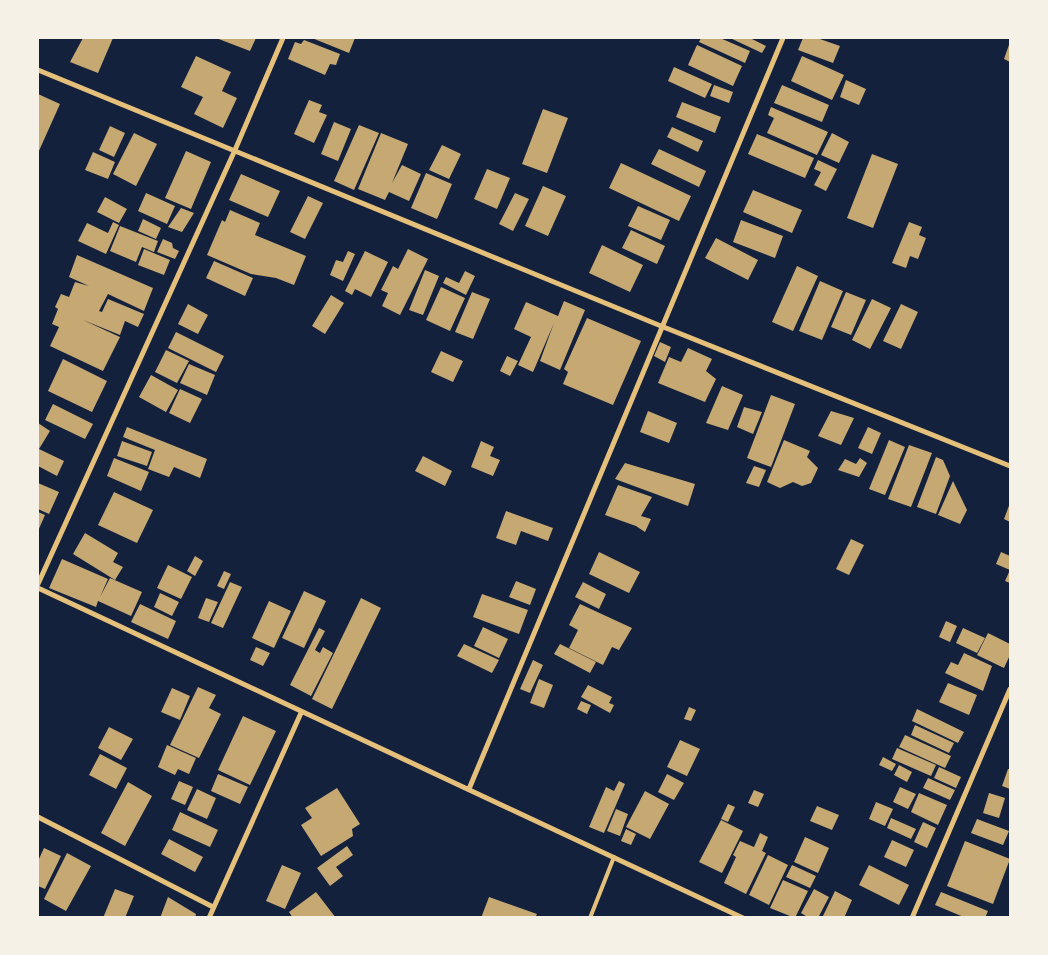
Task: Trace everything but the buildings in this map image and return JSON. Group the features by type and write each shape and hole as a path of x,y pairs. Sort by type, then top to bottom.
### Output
{"street":[{"path":"38,584 235,150 283,38"},
{"path":"469,789 783,38"},
{"path":"38,70 661,326 1010,466"},
{"path":"38,588 301,713 469,789 743,918"},
{"path":"912,918 1010,689"},
{"path":"209,918 301,713"},
{"path":"38,817 214,908"}],"lane":[{"path":"590,918 614,857"}]}
